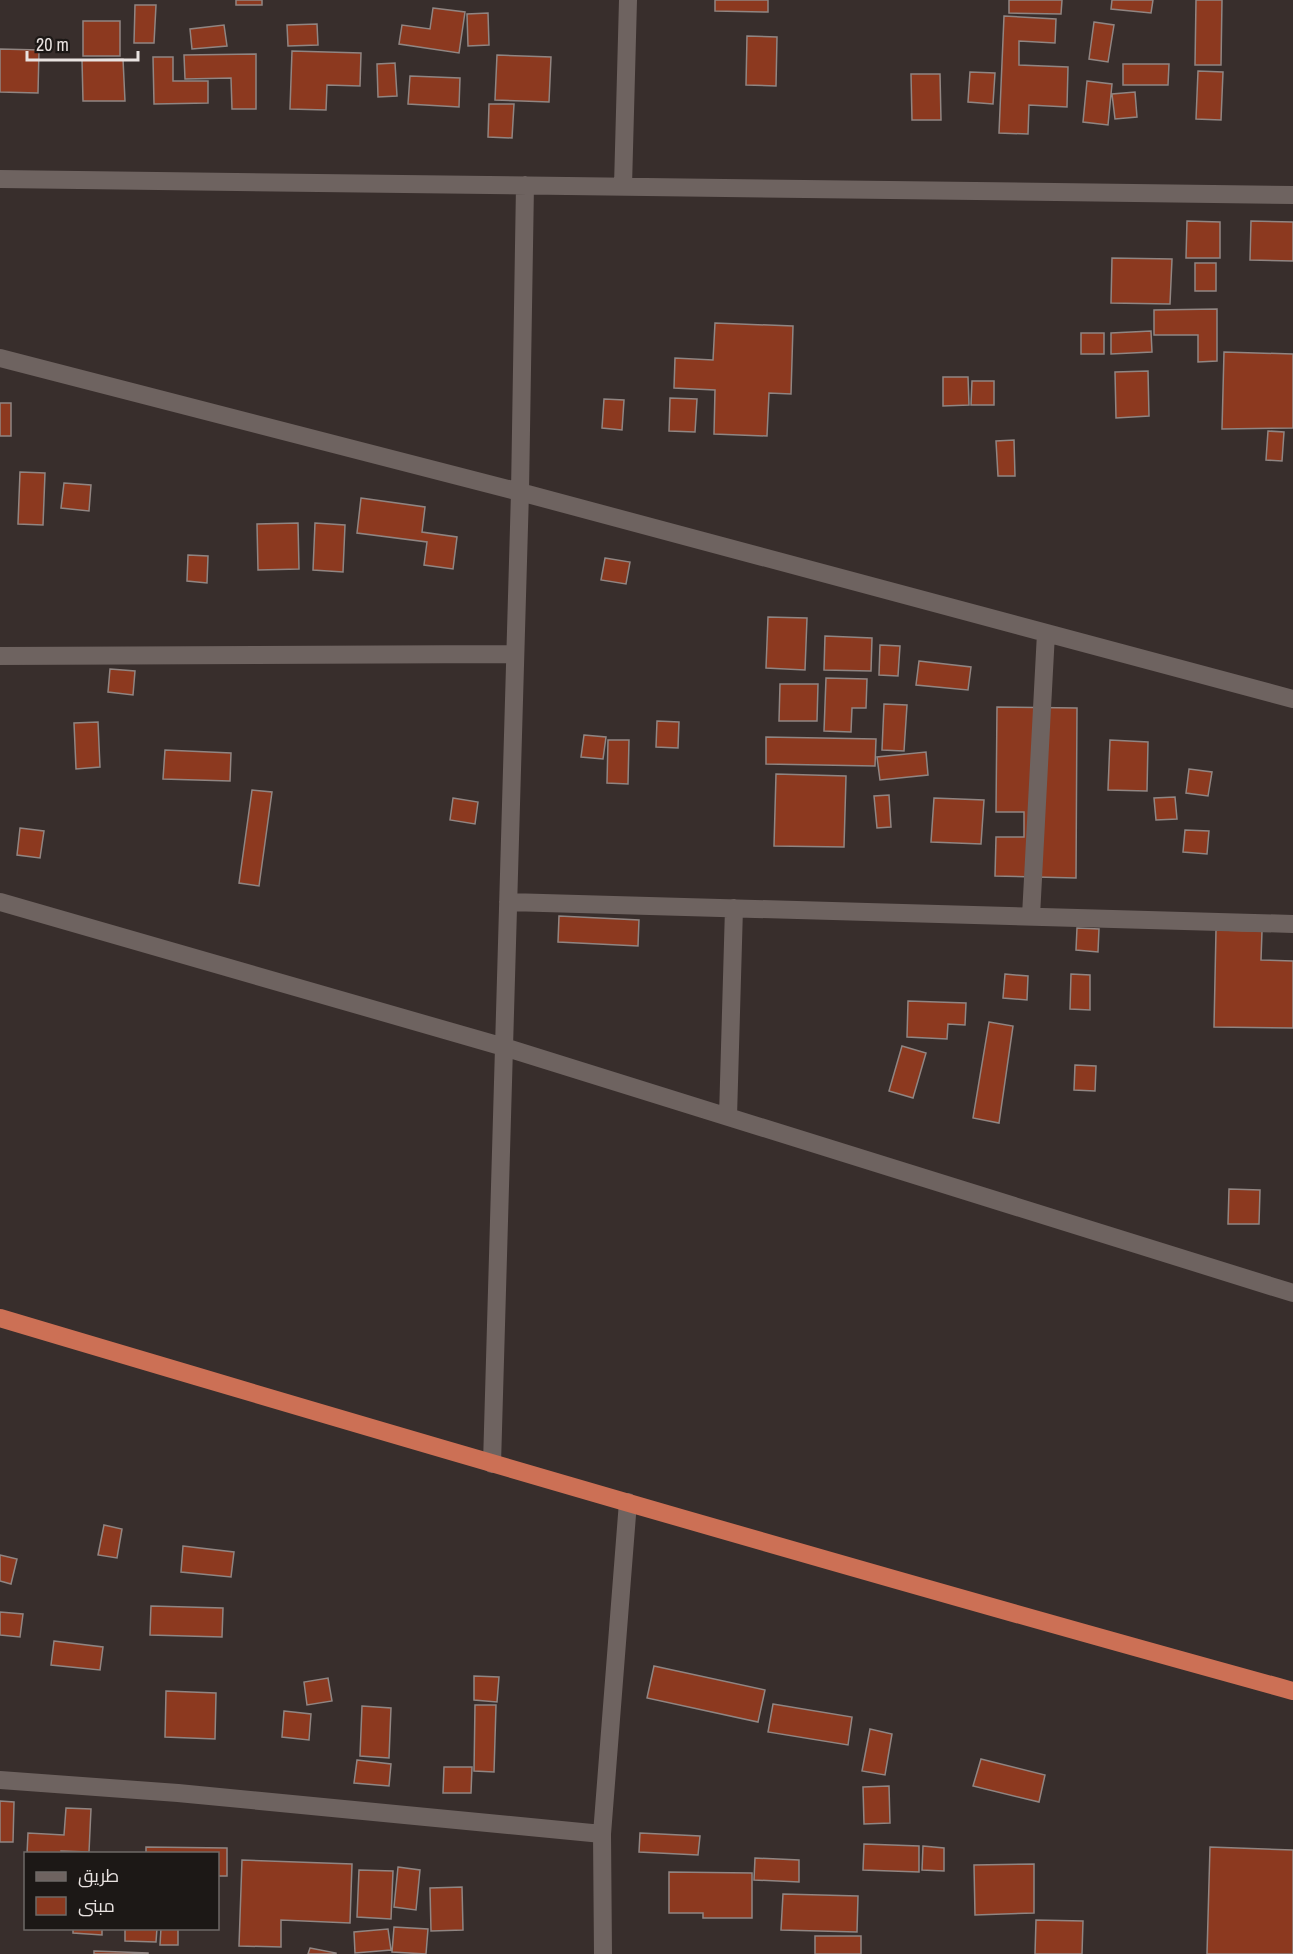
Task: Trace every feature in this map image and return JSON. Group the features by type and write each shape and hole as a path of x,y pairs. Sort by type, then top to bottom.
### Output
{"highway":[{"path":"0,1318 975,1604 1293,1691"}],"street":[{"path":"623,186 628,0"},
{"path":"0,179 1293,195"},
{"path":"492,1464 520,492 525,185"},
{"path":"0,358 520,492 1293,699"},
{"path":"1031,916 1046,633"},
{"path":"0,656 515,654"},
{"path":"0,902 504,1047 1293,1293"},
{"path":"508,902 1293,924"},
{"path":"728,1117 734,908"},
{"path":"603,1954 602,1834 628,1502"},
{"path":"0,1780 178,1793 602,1834"}],"building":[{"path":"236,0 262,0 262,5 236,5"},
{"path":"715,0 768,0 768,12 715,11"},
{"path":"1009,0 1062,0 1061,14 1009,13"},
{"path":"1112,0 1153,0 1151,13 1111,9"},
{"path":"1196,0 1222,0 1221,65 1195,65"},
{"path":"135,5 156,5 154,43 134,43"},
{"path":"433,8 465,12 459,53 399,44 402,25 430,29"},
{"path":"488,13 489,45 468,46 467,14"},
{"path":"1004,16 1056,19 1055,43 1019,41 1019,65 1068,67 1067,107 1029,105 1028,134 999,133"},
{"path":"83,21 120,21 120,56 83,56"},
{"path":"1094,22 1114,25 1108,62 1089,59"},
{"path":"317,24 318,45 288,46 287,25"},
{"path":"224,25 227,46 192,49 190,29"},
{"path":"747,36 777,37 776,86 746,85"},
{"path":"0,49 39,50 38,93 0,92"},
{"path":"292,51 361,53 360,86 327,85 326,110 290,109"},
{"path":"256,54 256,109 232,109 231,78 185,79 184,55"},
{"path":"497,55 551,57 549,102 495,100"},
{"path":"153,57 173,57 173,81 208,81 208,103 154,104"},
{"path":"123,59 125,101 83,101 82,60"},
{"path":"395,63 397,96 378,97 377,64"},
{"path":"1123,64 1169,64 1168,85 1123,85"},
{"path":"1198,71 1223,72 1221,120 1196,119"},
{"path":"970,72 995,73 993,104 968,102"},
{"path":"911,74 940,74 941,120 912,120"},
{"path":"410,76 460,78 459,107 408,104"},
{"path":"1087,81 1112,84 1108,125 1083,122"},
{"path":"1135,92 1137,117 1115,119 1112,94"},
{"path":"489,104 514,104 512,138 488,137"},
{"path":"1187,221 1220,222 1220,258 1186,258"},
{"path":"1251,221 1293,222 1293,261 1250,260"},
{"path":"1112,258 1172,259 1170,304 1111,303"},
{"path":"1195,263 1216,263 1216,291 1195,291"},
{"path":"1217,309 1217,361 1198,362 1198,335 1154,335 1154,310"},
{"path":"715,323 793,326 791,394 769,393 767,436 714,434 715,390 674,388 675,358 713,360"},
{"path":"1151,331 1152,352 1111,354 1111,333"},
{"path":"1081,333 1104,333 1104,354 1081,354"},
{"path":"1224,352 1293,354 1293,428 1222,429"},
{"path":"1148,371 1149,416 1116,418 1115,372"},
{"path":"943,377 968,377 969,405 943,406"},
{"path":"972,381 994,381 994,405 971,405"},
{"path":"670,398 697,399 695,432 669,431"},
{"path":"604,399 624,400 622,430 602,428"},
{"path":"0,403 11,403 11,436 0,436"},
{"path":"1268,431 1284,432 1282,461 1266,460"},
{"path":"1014,440 1015,476 998,476 996,441"},
{"path":"20,472 45,473 43,525 18,524"},
{"path":"64,483 91,485 89,511 61,508"},
{"path":"361,498 425,507 422,532 457,537 453,569 424,565 427,542 357,533"},
{"path":"298,523 299,569 258,570 257,524"},
{"path":"315,523 345,525 343,572 313,570"},
{"path":"188,555 208,556 207,583 187,581"},
{"path":"605,558 630,562 626,584 601,580"},
{"path":"768,617 807,618 805,670 766,668"},
{"path":"825,636 872,638 871,671 824,670"},
{"path":"880,645 900,646 898,676 879,675"},
{"path":"919,661 971,667 968,690 916,685"},
{"path":"110,669 135,671 133,695 108,692"},
{"path":"826,678 867,679 866,708 852,708 851,732 824,731"},
{"path":"780,684 818,684 817,721 779,721"},
{"path":"884,704 907,705 904,751 882,750"},
{"path":"997,707 1077,708 1076,878 995,876 996,837 1024,837 1024,812 996,812"},
{"path":"657,721 679,722 678,748 656,747"},
{"path":"98,722 100,767 76,769 74,723"},
{"path":"584,735 606,737 603,759 581,757"},
{"path":"766,737 876,739 875,766 766,764"},
{"path":"608,740 629,740 628,784 607,783"},
{"path":"1110,740 1148,742 1147,791 1108,790"},
{"path":"165,750 231,753 230,781 163,779"},
{"path":"926,752 928,775 880,780 877,757"},
{"path":"1189,769 1212,772 1208,796 1186,793"},
{"path":"776,774 846,776 844,847 774,846"},
{"path":"252,790 272,792 259,886 239,883"},
{"path":"889,795 891,827 877,828 874,796"},
{"path":"1175,797 1177,819 1156,820 1154,798"},
{"path":"453,798 478,802 475,824 450,820"},
{"path":"934,798 984,800 981,844 931,842"},
{"path":"20,828 44,831 40,858 17,855"},
{"path":"1185,830 1209,831 1207,854 1183,852"},
{"path":"559,916 639,920 638,946 558,942"},
{"path":"1077,928 1099,929 1098,952 1076,950"},
{"path":"1216,930 1262,931 1261,960 1293,961 1293,1028 1214,1027"},
{"path":"1005,974 1028,976 1027,1000 1003,998"},
{"path":"1071,974 1090,975 1090,1010 1070,1009"},
{"path":"908,1001 966,1003 965,1025 948,1024 947,1039 907,1037"},
{"path":"989,1022 1013,1026 999,1123 973,1118"},
{"path":"902,1046 926,1053 913,1098 889,1091"},
{"path":"1075,1065 1096,1066 1095,1091 1074,1090"},
{"path":"1229,1189 1260,1190 1259,1224 1228,1224"},
{"path":"104,1525 122,1529 117,1558 98,1555"},
{"path":"183,1546 234,1552 231,1577 181,1572"},
{"path":"0,1555 17,1559 11,1584 0,1581"},
{"path":"151,1606 223,1608 222,1637 150,1635"},
{"path":"0,1612 23,1614 20,1637 0,1635"},
{"path":"54,1641 103,1647 100,1670 51,1665"},
{"path":"654,1666 765,1690 758,1722 647,1698"},
{"path":"474,1676 499,1677 497,1702 474,1700"},
{"path":"328,1678 332,1701 307,1705 304,1682"},
{"path":"166,1691 216,1693 215,1739 165,1737"},
{"path":"773,1704 852,1717 848,1745 768,1732"},
{"path":"475,1705 496,1705 494,1772 474,1771"},
{"path":"362,1706 391,1708 389,1758 360,1756"},
{"path":"284,1711 311,1714 309,1740 282,1737"},
{"path":"870,1729 892,1734 885,1775 862,1771"},
{"path":"981,1759 1045,1775 1039,1802 973,1786"},
{"path":"357,1760 391,1764 389,1786 354,1783"},
{"path":"444,1767 472,1767 471,1793 443,1793"},
{"path":"889,1786 890,1823 864,1824 863,1787"},
{"path":"0,1801 14,1802 13,1842 0,1842"},
{"path":"66,1808 91,1809 89,1852 27,1852 28,1833 64,1835"},
{"path":"640,1833 700,1836 698,1855 639,1852"},
{"path":"864,1844 919,1846 919,1872 863,1870"},
{"path":"923,1846 944,1848 944,1871 922,1870"},
{"path":"146,1847 227,1848 227,1876 219,1876 219,1852 146,1852"},
{"path":"1210,1847 1293,1850 1293,1954 1207,1954"},
{"path":"755,1858 799,1860 799,1882 754,1880"},
{"path":"242,1860 352,1864 350,1923 281,1920 281,1947 239,1946"},
{"path":"1034,1864 1034,1913 975,1915 974,1865"},
{"path":"398,1867 420,1870 416,1910 394,1907"},
{"path":"359,1870 393,1871 391,1919 357,1917"},
{"path":"669,1872 752,1873 752,1918 703,1918 703,1913 669,1913"},
{"path":"462,1887 463,1930 431,1931 430,1888"},
{"path":"783,1894 858,1896 857,1932 781,1930"},
{"path":"1036,1920 1083,1921 1082,1954 1035,1954"},
{"path":"394,1927 428,1929 426,1954 392,1952"},
{"path":"388,1929 391,1950 355,1953 354,1932"},
{"path":"73,1930 102,1930 102,1935 73,1933"},
{"path":"125,1930 157,1930 156,1942 125,1941"},
{"path":"161,1930 178,1930 178,1945 160,1945"},
{"path":"815,1936 861,1936 861,1954 815,1954"},
{"path":"310,1948 336,1953 336,1954 308,1954"},
{"path":"94,1951 148,1953 148,1954 94,1954"}]}
